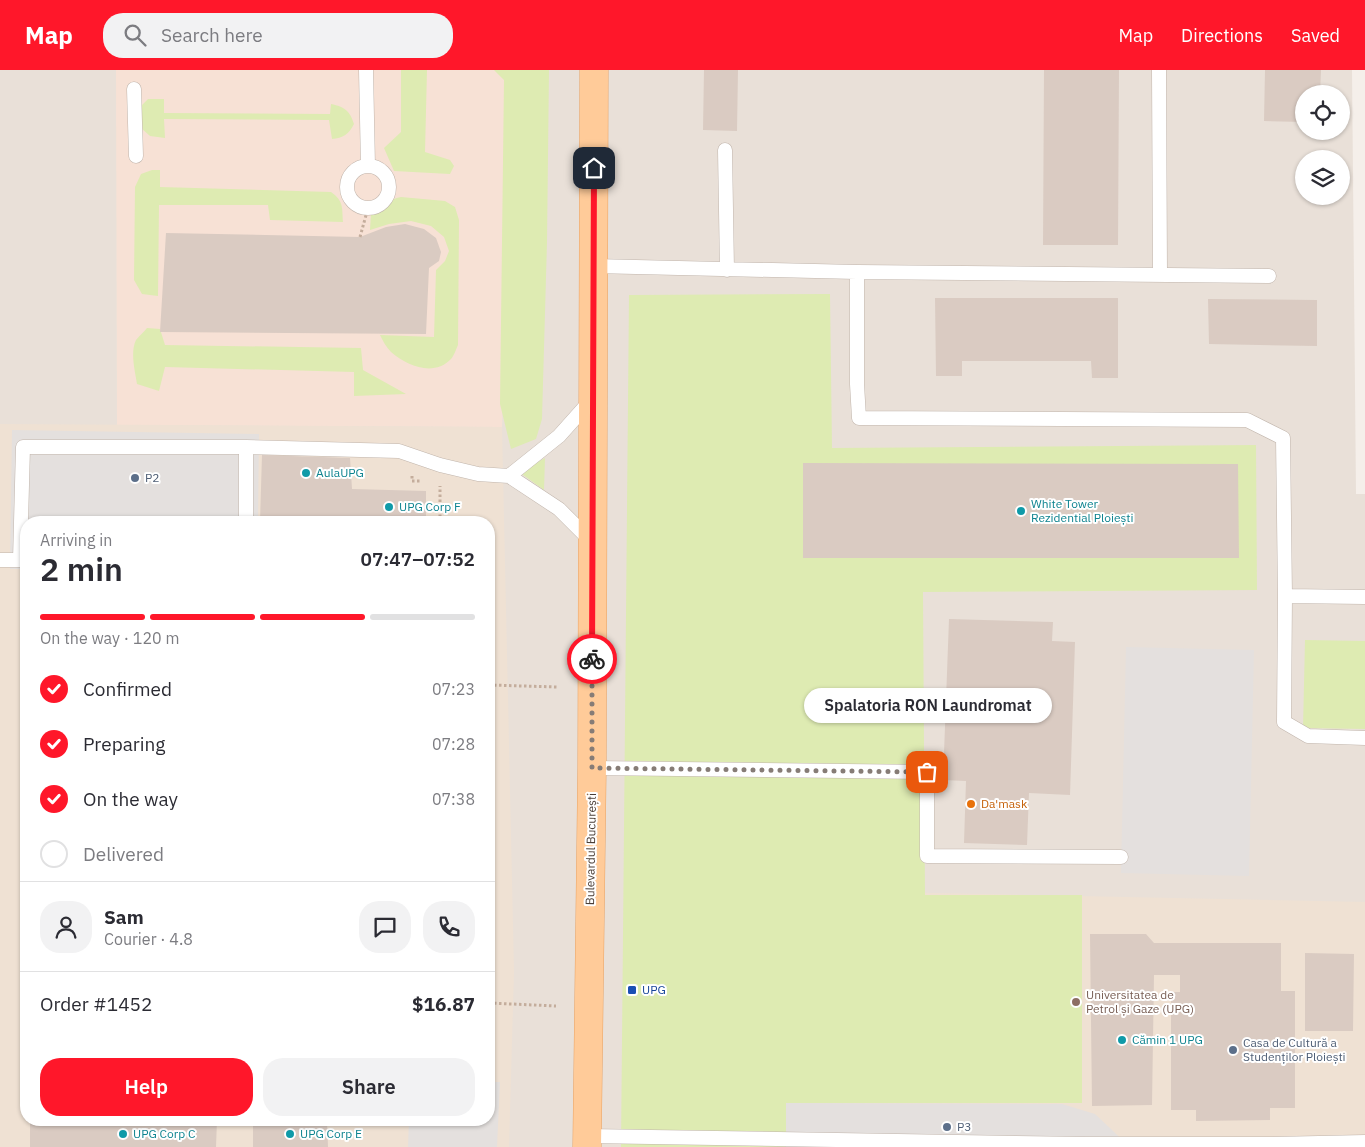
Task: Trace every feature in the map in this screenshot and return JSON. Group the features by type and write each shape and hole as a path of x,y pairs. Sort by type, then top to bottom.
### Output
{"main road":[{"name":"Bulevardul București","path":"587,1142 592,768 594,70"}],"lane":[{"path":"366,70 368,166"},
{"path":"1159,70 1160,275"},
{"path":"134,90 136,156"},
{"path":"724,150 727,270"},
{"path":"368,166 379,169 383,173 387,178 389,189 386,198 378,205 368,208 359,206 351,200 347,190 352,172 368,166"},
{"path":"594,266 857,272 1269,276"},
{"path":"857,272 857,384 860,418 1247,420 1283,438 1284,722 1308,736 1365,738"},
{"path":"509,476 559,436 592,398"},
{"path":"23,516 23,447 246,447 399,451 440,465 478,474 509,476 559,509 592,542"},
{"path":"246,447 246,516"},
{"path":"0,560 20,560"},
{"path":"1285,596 1365,597"},
{"path":"592,768 927,772 926,856 1121,857"},
{"path":"587,1142 1085,1144 1365,1142"}],"path":[{"path":"360,237 368,208"},
{"path":"412,455 412,481 421,481"},
{"path":"440,482 440,516"},
{"path":"495,685 557,686"},
{"path":"495,1003 556,1006"}],"shaded area":[{"path":"0,70 1352,70 1356,494 1365,494 1365,1147 0,1147"},
{"path":"116,70 514,70 502,427 117,425"},
{"path":"0,424 502,427 514,971 509,1147 0,1147"},
{"name":"P2","path":"12,430 259,434 258,516 20,516 20,569 10,569"},
{"path":"1126,647 1254,650 1249,876 1121,873"},
{"name":"Universitatea de Petrol și Gaze (UPG)","path":"789,890 1365,902 1365,1147 786,1147"},
{"path":"495,1082 500,1082 497,1147 408,1147 409,1126 495,1126"},
{"name":"P3","path":"786,1103 1062,1104 1095,1114 1130,1147 786,1147"}],"green space":[{"path":"401,70 427,70 425,152 450,160 454,166 450,174 394,171 384,148 401,132"},
{"path":"494,70 549,70 542,419 536,439 511,449 500,404 504,80"},
{"path":"148,99 164,99 164,113 330,114 331,104 346,110 354,124 345,135 332,139 329,120 164,119 165,138 150,136 141,128 138,109"},
{"path":"152,170 160,170 160,187 331,192 340,202 343,222 270,220 268,205 159,205 158,296 142,294 134,280 135,187 141,174"},
{"path":"401,197 445,201 455,207 459,220 458,345 451,359 437,367 421,368 405,362 391,352 380,335 434,337 436,270 445,261 449,251 444,237 431,226 411,221 389,224 370,230 371,213 389,201"},
{"path":"830,294 832,448 1256,445 1257,590 923,592 925,895 1082,895 1082,1103 786,1103 786,1147 621,1147 629,295"},
{"path":"147,328 160,329 165,345 361,348 363,370 406,394 354,396 354,372 165,367 159,391 137,384 133,350 136,340"},
{"path":"545,458 544,490 519,472"},
{"path":"1305,640 1365,641 1365,729 1303,728"}],"building":[{"path":"704,70 738,70 737,131 703,130"},
{"path":"1044,70 1119,70 1118,245 1043,245"},
{"path":"1265,70 1321,70 1320,85 1295,85 1295,122 1264,121"},
{"path":"405,224 424,229 436,238 441,252 439,261 429,268 426,334 160,332 166,233 360,237 386,227"},
{"path":"935,298 1118,298 1118,378 1092,378 1091,361 962,361 962,376 936,376"},
{"path":"1208,299 1317,300 1317,346 1209,344"},
{"name":"AulaUPG","path":"262,455 350,458 352,489 426,491 426,516 260,516"},
{"name":"White Tower Rezidential Ploiești","path":"803,463 1238,464 1239,558 803,558"},
{"path":"949,619 1053,622 1052,641 1075,642 1070,795 1029,793 1027,845 964,843 966,781 943,780"},
{"name":"Casa de Cultură a Studenților Ploiești","path":"1090,934 1146,934 1154,943 1281,943 1281,991 1295,991 1295,1108 1270,1108 1270,1120 1196,1121 1196,1110 1171,1110 1171,992 1180,992 1180,975 1154,975 1152,1105 1092,1106"},
{"path":"1305,953 1354,954 1353,1031 1305,1031"},
{"name":"UPG Corp C","path":"30,1126 217,1126 216,1147 30,1147"},
{"name":"UPG Corp E","path":"253,1126 327,1126 328,1147 253,1147"}],"way so far":[{"path":"592,659 592,768 927,772"}],"place":[{"name":"AulaUPG","path":"306,473"},
{"name":"P2","path":"135,478"},
{"name":"UPG Corp F","path":"389,507"},
{"name":"White Tower Rezidential Ploiești","path":"1021,511"},
{"name":"Spalatoria RON Laundromat","path":"927,772"},
{"name":"Da'mask","path":"971,804"},
{"name":"UPG","path":"632,990"},
{"name":"Universitatea de Petrol și Gaze (UPG)","path":"1076,1002"},
{"name":"Cămin 1 UPG","path":"1122,1040"},
{"name":"Casa de Cultură a Studenților Ploiești","path":"1233,1050"},
{"name":"P3","path":"947,1127"},
{"name":"UPG Corp C","path":"123,1134"},
{"name":"UPG Corp E","path":"290,1134"}],"route":[{"path":"592,659 594,168"}]}
